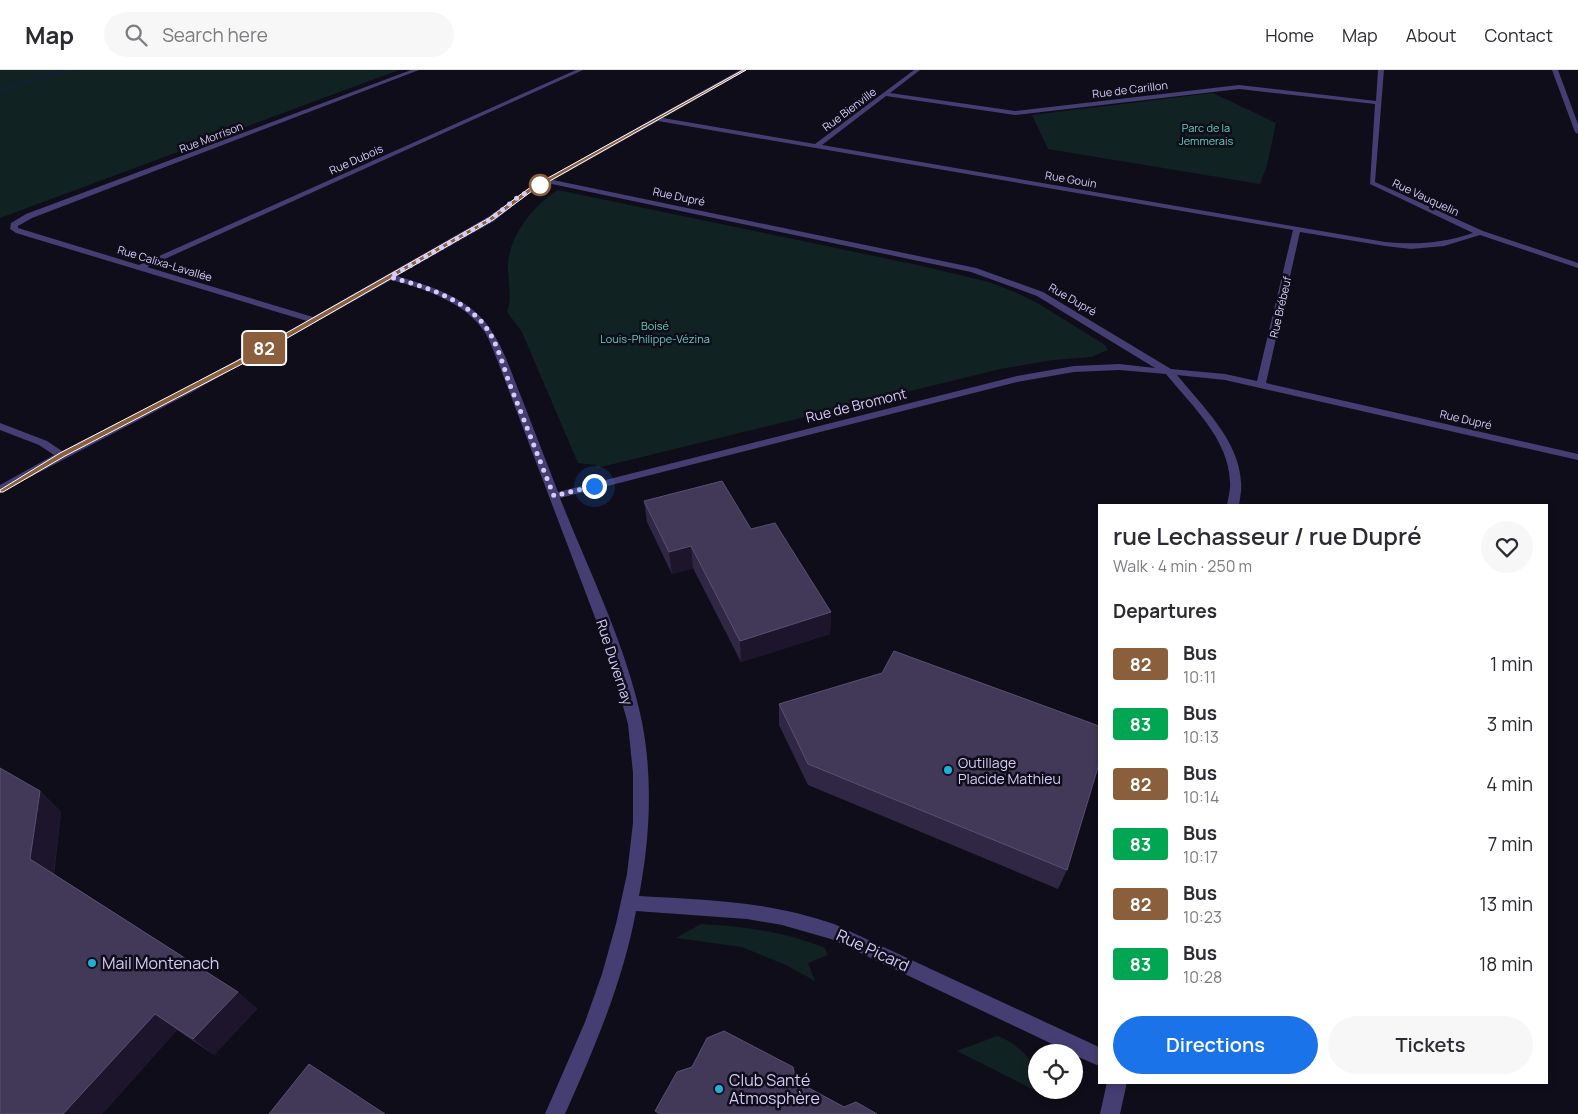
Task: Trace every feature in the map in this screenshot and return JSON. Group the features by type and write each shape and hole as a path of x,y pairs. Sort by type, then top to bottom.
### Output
{"street":[{"name":"Rue Morrison","path":"14,225 28,216 416,70"},
{"name":"Rue Dubois","path":"140,267 580,70"},
{"path":"0,490 62,455 204,382 314,320 491,219 517,198 744,70"},
{"name":"Rue Bienville","path":"816,146 917,70"},
{"name":"Rue Vauquelin","path":"1381,70 1372,182 1480,234 1578,266"},
{"path":"1555,70 1578,132"},
{"name":"Rue de Carillon","path":"885,94 1015,113 1239,86 1378,103"},
{"name":"Rue Gouin","path":"658,119 1386,244 1441,245 1480,234"},
{"name":"Rue Dupré","path":"547,181 990,275 1040,294 1169,372 1225,377 1261,384 1578,457"},
{"name":"Rue Calixa-Lavallée","path":"14,225 16,230 314,320"},
{"name":"Rue Brébeuf","path":"1261,384 1297,230"},
{"name":"Rue Duvernay","path":"390,277 412,283 447,297 466,309 485,327 497,350 615,657 635,724 640,777 640,834 630,904 600,1008 579,1063 555,1114"},
{"name":"Rue de Bromont","path":"554,496 1017,378 1074,369 1119,367 1169,372"},
{"path":"1169,372 1210,421 1229,452 1233,462 1236,483 1233,504"},
{"path":"0,426 42,443 62,455"},
{"name":"Rue Picard","path":"630,904 727,908 798,920 834,932 1098,1057"},
{"path":"1110,1114 1117,1084"}],"green space":[{"path":"0,70 399,70 0,218"},
{"name":"Parc de la Jemmerais","path":"1213,93 1276,123 1267,165 1260,184 1048,149 1032,115"},
{"name":"Boisé Louis-Philippe-Vézina","path":"558,190 922,266 989,282 1039,304 1105,345 1108,350 1091,357 1053,360 1000,369 597,468 596,465 578,463 522,332 507,312 510,294 508,262 514,240 533,211"},
{"path":"701,924 749,928 780,934 825,948 828,955 808,963 815,981 786,965 742,947 676,938"},
{"path":"997,1036 1003,1038 1028,1058 1028,1087 957,1051"}],"building":[{"path":"722,481 751,529 775,523 831,612 740,641 691,546 669,552 644,501"},
{"name":"Outillage Placide Mathieu","path":"894,651 1098,726 1098,767 1067,870 808,764 779,704 882,673"},
{"name":"Mail Montenach","path":"0,768 40,791 30,859 238,992 193,1039 155,1014 63,1114 0,1114"},
{"path":"724,1031 793,1067 796,1081 844,1107 856,1102 877,1114 660,1114 655,1111 677,1072 692,1067 707,1038"},
{"path":"309,1064 385,1114 269,1114"}],"waterway":[{"path":"0,90 69,70"}],"bus line":[{"name":"82","path":"0,490 128,420 189,390 378,284 491,219 530,190 744,70"}],"place":[{"name":"Outillage Placide Mathieu","path":"948,770"},
{"name":"Mail Montenach","path":"92,963"},
{"name":"Club Santé Atmosphère","path":"719,1089"}],"route":[{"path":"540,185 517,198 491,219 390,277 412,283 447,297 457,302 480,320 490,334 497,350 554,496 594,486"}]}
